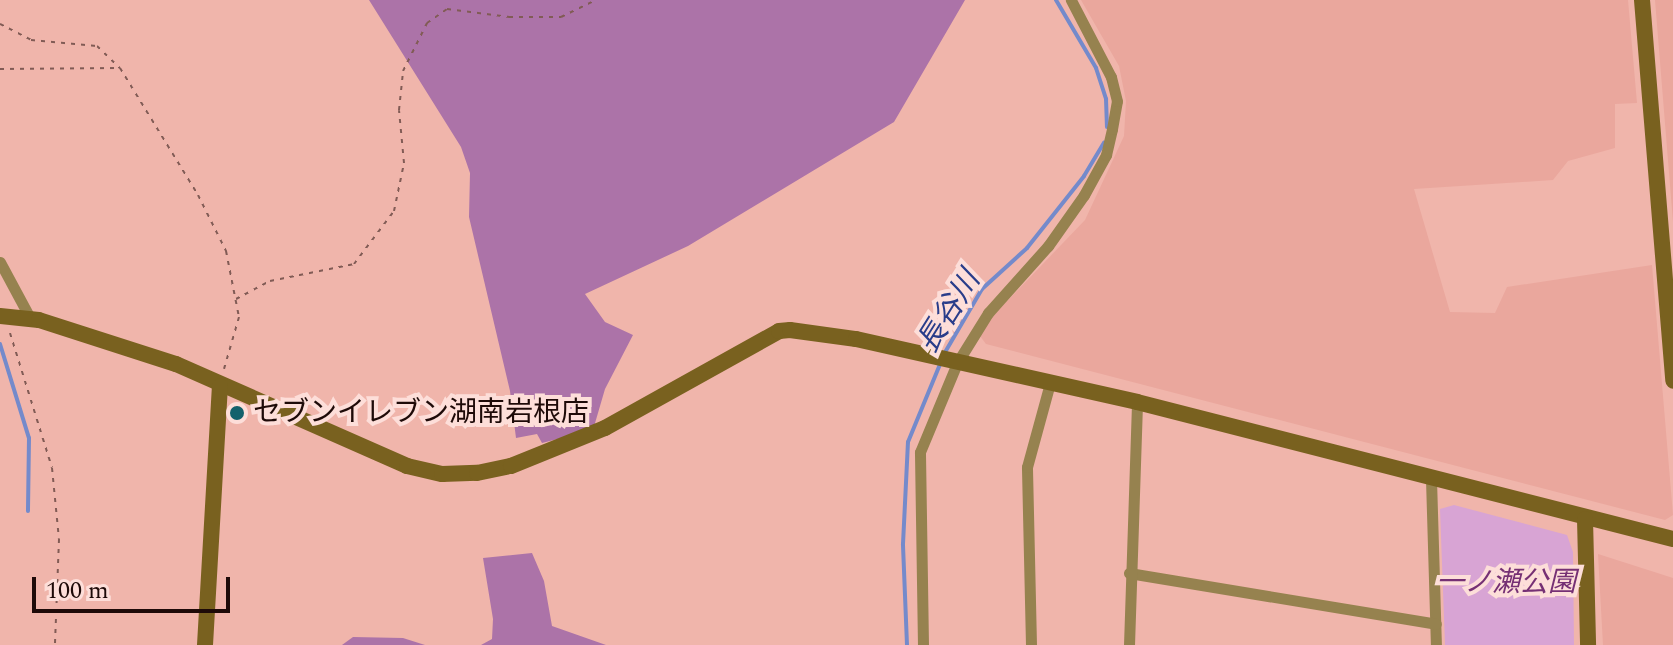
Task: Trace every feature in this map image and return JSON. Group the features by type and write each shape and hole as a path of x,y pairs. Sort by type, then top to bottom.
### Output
{"street":[{"path":"923,645 920,452 957,363 988,313 1013,289 1075,207 1106,155 1117,101 1111,77 1071,0"},
{"path":"1642,0 1673,381"},
{"path":"0,262 30,318"},
{"path":"2,316 30,318 176,364 407,466 442,474 466,474 511,466 605,428 779,331 856,339 1137,402 1585,519 1673,539"},
{"path":"1031,645 1027,467 1050,383"},
{"path":"205,645 220,386"},
{"path":"1129,645 1137,402"},
{"path":"1431,479 1436,645"},
{"path":"1585,519 1588,645"},
{"path":"1129,573 1436,624"}],"path":[{"path":"236,299 270,281 354,264 394,211 404,163 399,110 403,71 427,23 447,9 509,17 561,17 596,0"},
{"path":"0,24 31,40 97,46 120,68 198,195 226,251 239,317 231,336 220,386"},
{"path":"0,69 120,68"},
{"path":"2,316 52,468 59,539 55,645"}],"shaded area":[{"path":"369,0 965,0 894,122 688,246 585,294 605,322 633,335 605,389 593,430 542,443 537,434 516,438 510,391 469,217 470,173 461,147"},
{"path":"1081,0 1628,0 1637,103 1615,104 1615,148 1568,161 1553,180 1414,189 1450,312 1495,313 1507,287 1652,265 1673,515 1665,520 986,344 980,336 991,318 1085,220 1124,136 1126,101 1119,66"},
{"path":"1655,0 1673,0 1673,222"},
{"path":"532,553 544,581 552,626 606,645 481,645 492,639 493,619 483,558"},
{"path":"1598,554 1673,578 1673,645 1603,645"},
{"path":"353,637 403,638 425,645 342,645"}],"green space":[{"name":"一ノ瀬公園","path":"1454,505 1567,535 1573,552 1574,645 1445,645 1440,509"}],"waterway":[{"name":"長谷川","path":"1056,0 1096,68 1106,99 1107,127"},
{"name":"長谷川","path":"944,354 982,289 1027,248 1084,176 1104,143"},
{"path":"0,344 29,438 28,511"},
{"name":"長谷川","path":"907,645 903,544 908,442 941,362"}],"place":[{"name":"セブンイレブン湖南岩根店","path":"237,413"}]}
